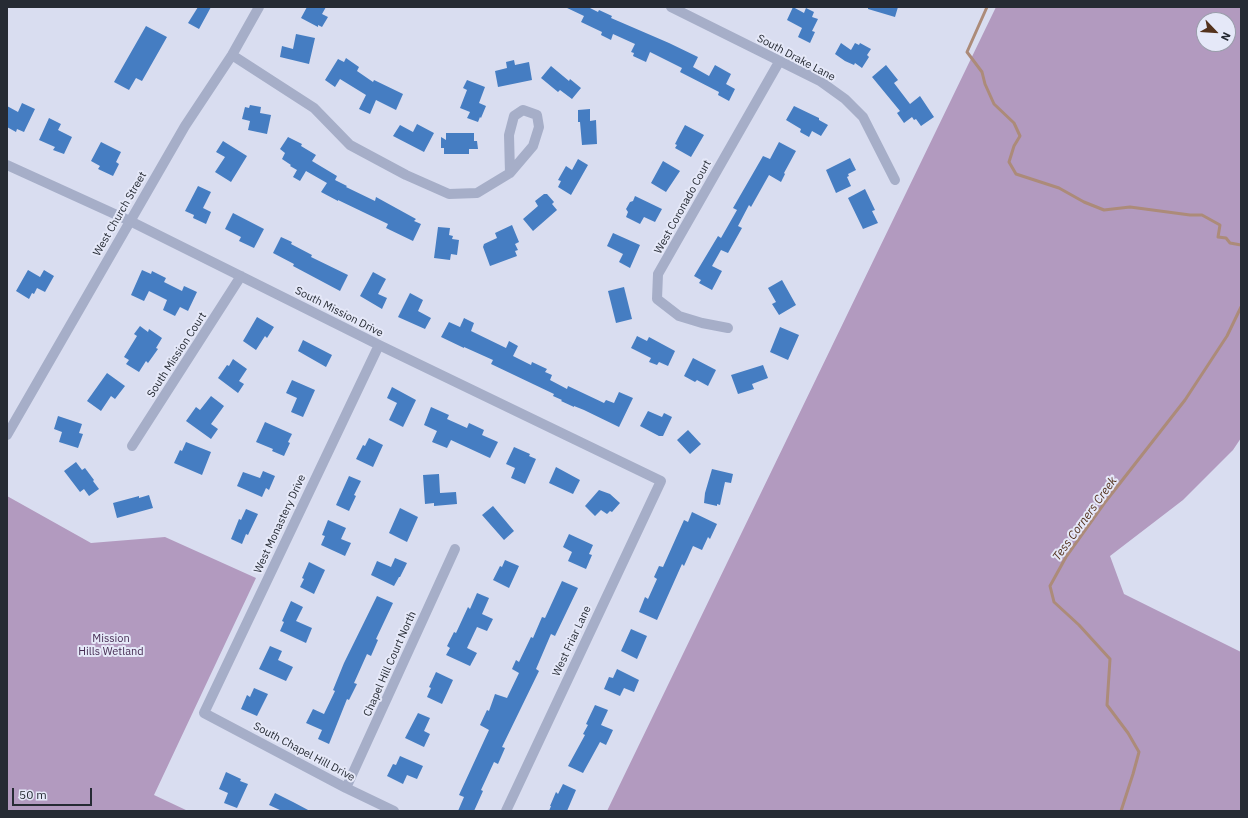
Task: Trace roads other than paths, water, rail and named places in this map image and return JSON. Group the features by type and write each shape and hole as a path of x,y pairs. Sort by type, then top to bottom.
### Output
{"street":[{"name":"West Church Street","path":"7,435 185,126 232,55 259,7"},
{"name":"South Drake Lane","path":"671,7 778,62 820,81 845,99 863,117 895,180"},
{"path":"232,55 314,108 350,145 406,175 449,194 477,193 510,173 533,146 539,127 537,115 523,110 514,116 509,135 510,173"},
{"name":"West Coronado Court","path":"728,328 702,323 679,316 657,299 658,274 778,62"},
{"name":"South Mission Drive","path":"7,165 130,221 379,345 661,481"},
{"name":"South Mission Court","path":"132,446 241,276"},
{"name":"West Monastery Drive","path":"204,712 379,345"},
{"name":"West Friar Lane","path":"506,811 661,481"},
{"name":"Chapel Hill Court North","path":"346,788 455,549"},
{"name":"South Chapel Hill Drive","path":"204,712 346,788 394,811"}],"waterway":[{"path":"987,7 967,52 982,72 985,84 994,104 1014,123 1020,136 1014,146 1009,162 1016,174 1059,188 1084,202 1104,210 1130,207 1190,215 1202,215 1220,225 1218,237 1226,238 1230,243 1241,245"},
{"name":"Tess Corners Creek","path":"1121,811 1139,752 1128,733 1107,705 1110,659 1079,625 1054,602 1050,586 1066,557 1106,501 1185,400 1227,336 1241,307"}],"park label":[{"name":"Mission Hills Wetland","path":"111,645"}]}
